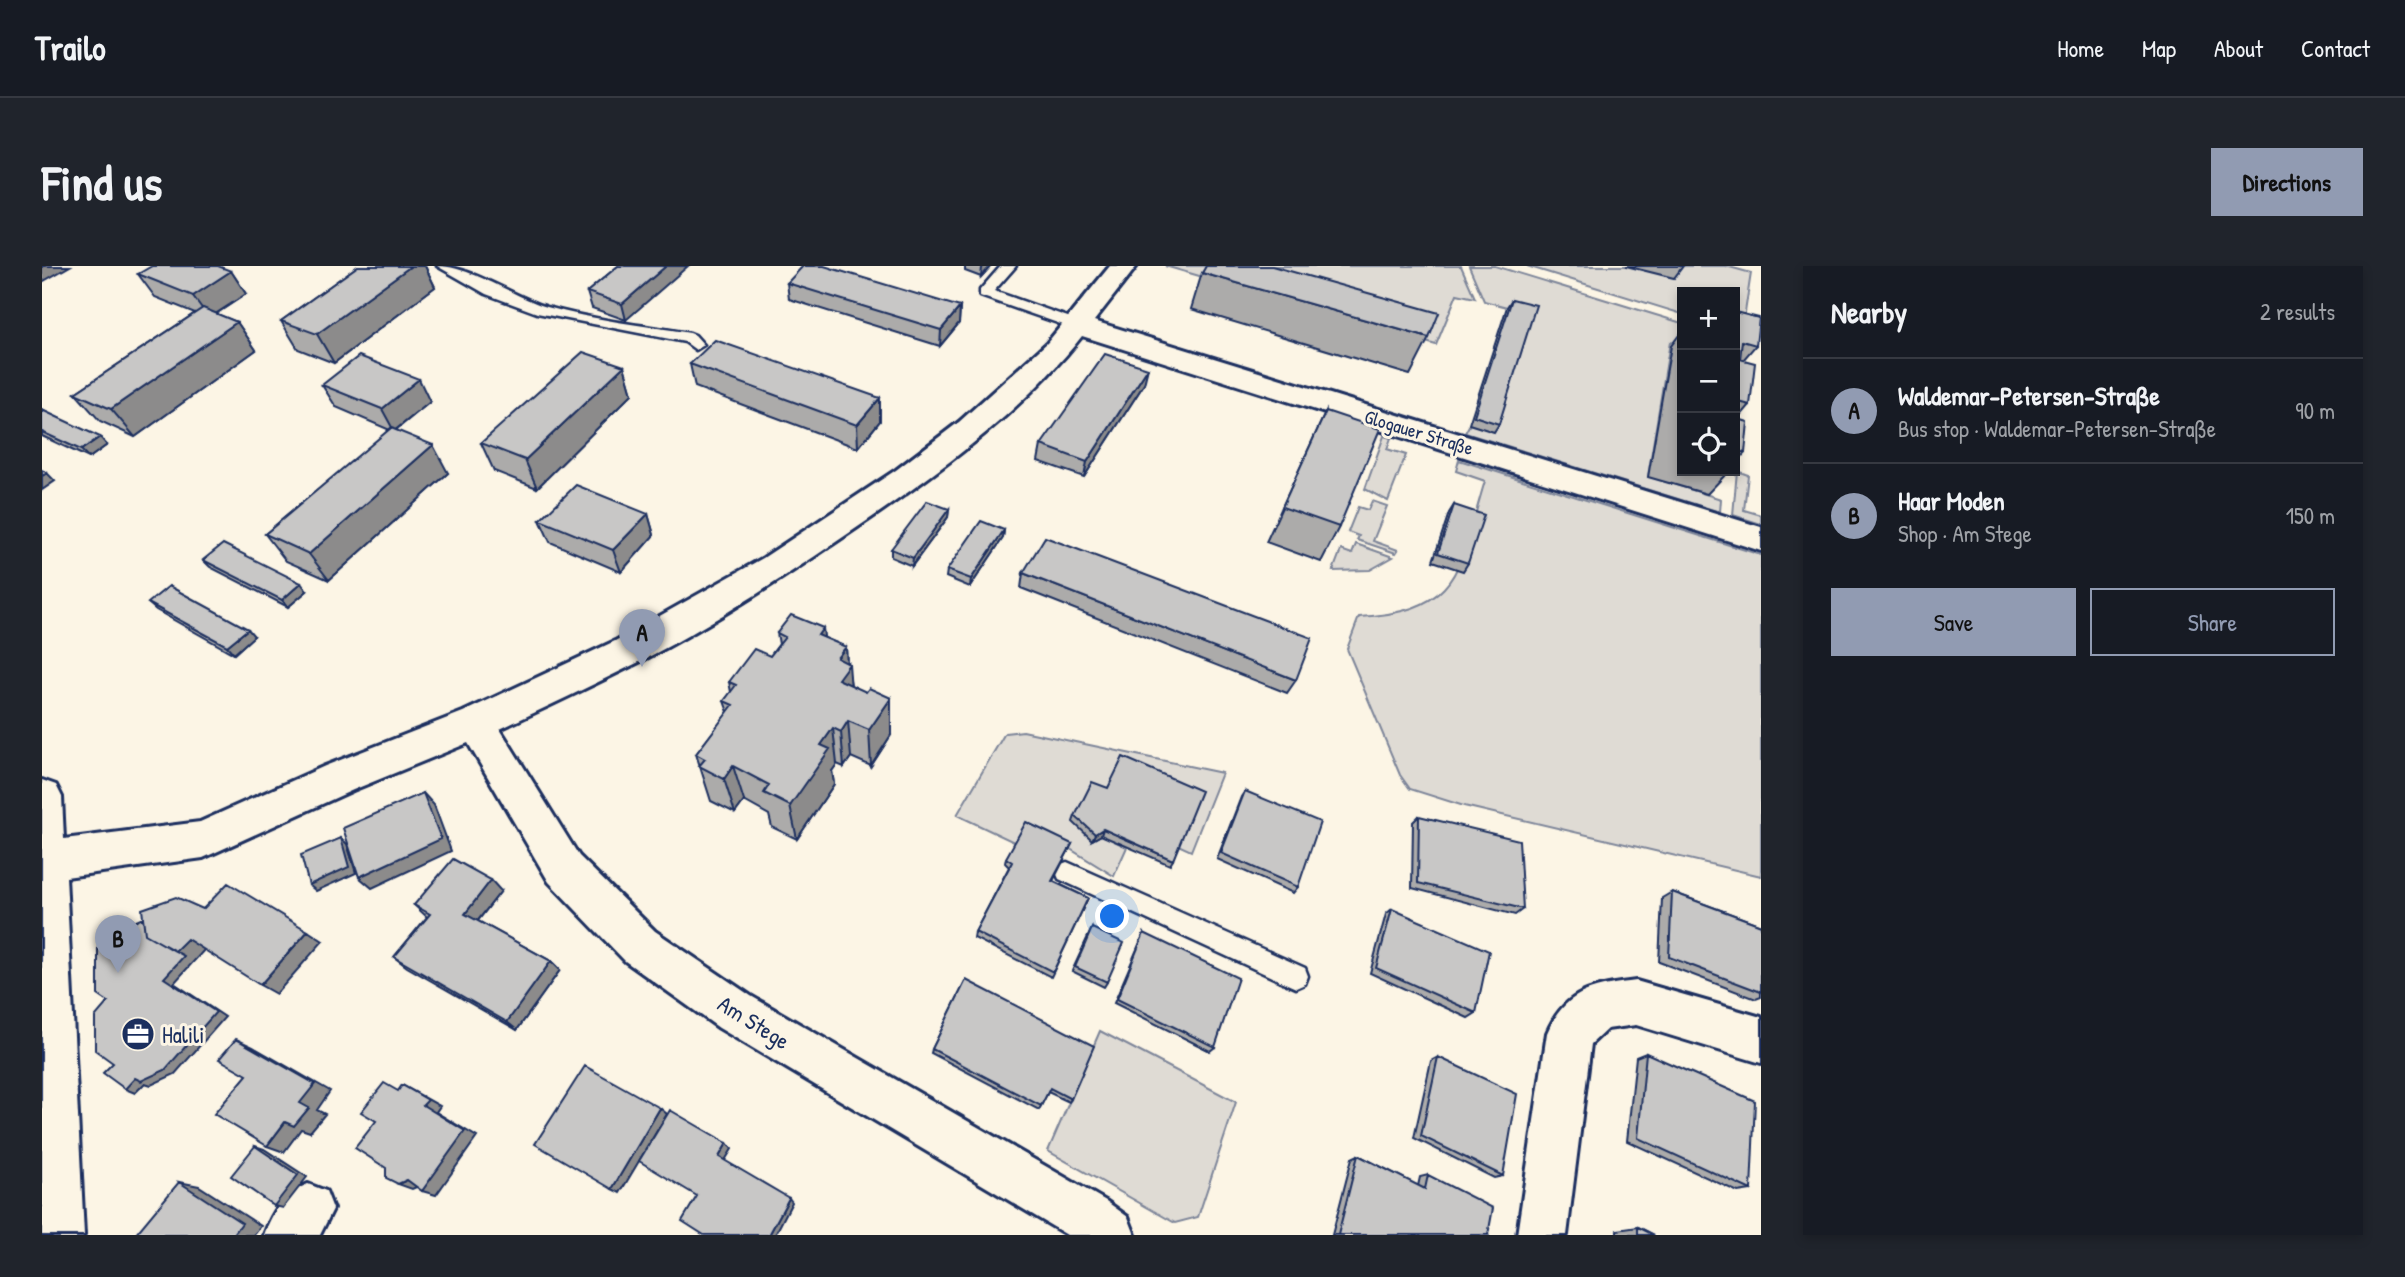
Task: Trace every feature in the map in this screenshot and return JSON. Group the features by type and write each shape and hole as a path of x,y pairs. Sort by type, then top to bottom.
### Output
{"street":[{"path":"43,860 203,840 339,778 476,723 628,651 742,587 851,519 970,429 1057,349 1124,266"},
{"name":"Glogauer Straße","path":"1077,325 1761,539"},
{"name":"Am Stege","path":"476,723 564,869 640,946 735,1012 1088,1219 1110,1235"},
{"path":"42,797 56,1232"},
{"path":"1542,1235 1570,1033 1596,1008 1636,1003 1761,1040"}],"lane":[{"path":"443,266 469,281 540,309 588,321 690,338 695,345"},
{"path":"1009,266 985,293 1077,325"},
{"path":"1067,872 1296,976"}],"shaded area":[{"path":"1165,266 1461,266 1475,298 1457,294 1436,345"},
{"path":"1469,266 1495,266 1677,321 1677,344 1670,342 1648,476 1721,499 1720,512 1465,433 1530,313 1484,301"},
{"path":"1527,266 1726,266 1751,273 1742,332 1740,287 1677,287 1677,312"},
{"path":"1384,436 1391,438 1387,449 1406,455 1388,501 1365,489"},
{"path":"1459,460 1761,555 1761,876 1464,806 1410,789 1400,775 1347,649 1359,617 1393,613 1419,605 1437,594 1451,579 1469,538 1485,481 1456,471"},
{"path":"1740,472 1748,475 1744,510 1761,515 1761,524 1733,515 1737,476 1740,476"},
{"path":"1372,501 1387,506 1373,541 1398,550 1396,553 1357,540 1359,536 1348,532 1358,507 1368,510"},
{"path":"1356,544 1393,557 1370,570 1333,571 1341,550 1352,554"},
{"path":"1023,731 1222,773 1191,851 1178,845 1121,764 1092,840 1101,835 1127,847 1114,876 1070,849 1025,828 1016,843 957,815 1005,733"},
{"path":"1100,1031 1236,1102 1198,1217 1175,1223 1048,1151"}],"building":[{"path":"152,266 218,266 231,271 193,296 138,274"},
{"path":"358,266 411,266 317,334 281,321"},
{"path":"618,266 666,266 622,304 587,292"},
{"path":"803,266 824,266 960,307 941,330 787,283"},
{"path":"1206,266 1272,266 1439,313 1429,338 1202,273"},
{"path":"1512,299 1536,305 1499,424 1474,416"},
{"path":"203,308 237,322 111,409 75,393"},
{"path":"1740,313 1759,318 1756,345 1742,341 1740,359"},
{"path":"715,340 880,398 857,425 690,364"},
{"path":"583,352 624,366 525,460 481,443"},
{"path":"1105,354 1148,368 1087,462 1041,445"},
{"path":"359,356 419,379 382,409 322,385"},
{"path":"1740,359 1755,363 1750,405 1740,402"},
{"path":"42,410 100,437 81,450 42,432"},
{"path":"1326,411 1380,429 1339,527 1282,507"},
{"path":"1740,420 1748,422 1745,453 1740,452"},
{"path":"391,428 433,445 309,554 265,534"},
{"path":"576,485 648,514 613,550 540,520"},
{"path":"927,501 949,509 913,558 891,549"},
{"path":"1454,505 1484,515 1468,563 1438,553"},
{"path":"981,521 1004,530 971,579 947,570"},
{"path":"1045,537 1312,638 1296,680 1023,573"},
{"path":"223,544 301,583 282,600 203,560"},
{"path":"169,586 248,629 227,646 148,603"},
{"path":"791,615 823,628 818,635 846,647 837,658 849,664 838,679 866,692 869,688 891,698 869,730 848,721 841,732 833,728 821,745 830,749 790,806 764,793 769,785 733,766 724,779 699,766 705,759 696,754 733,705 724,701 736,685 729,682 754,649 770,656 785,637 777,633"},
{"path":"1123,757 1201,791 1173,860 1103,829 1095,834 1075,816 1092,782 1108,788"},
{"path":"1245,791 1320,822 1298,887 1221,853"},
{"path":"423,793 441,839 359,877 343,828"},
{"path":"1419,816 1519,840 1523,909 1418,883"},
{"path":"1026,822 1072,844 1052,881 1088,898 1053,972 975,932 1012,862 1006,858"},
{"path":"341,838 349,867 309,885 301,855"},
{"path":"453,859 491,880 465,914 551,961 507,1022 394,957 430,914 414,905"},
{"path":"228,883 308,931 260,985 187,939 175,951 145,934 142,909 176,897 203,909"},
{"path":"1672,892 1761,925 1761,992 1669,957"},
{"path":"1392,909 1489,951 1476,1013 1376,968"},
{"path":"143,918 145,934 184,956 164,978 216,1012 165,1070 141,1081 135,1078 125,1089 103,1073 113,1063 95,1050 95,1017 108,1002 98,995 98,948 118,929"},
{"path":"1092,928 1124,943 1107,982 1075,967"},
{"path":"1144,933 1238,978 1215,1047 1117,999"},
{"path":"966,980 1094,1046 1071,1099 1050,1088 1041,1106 932,1049"},
{"path":"236,1039 315,1084 300,1103 309,1108 294,1126 285,1122 267,1146 214,1114 247,1075 219,1059"},
{"path":"1646,1053 1755,1101 1751,1190 1638,1138"},
{"path":"1438,1057 1517,1094 1503,1176 1421,1136"},
{"path":"585,1066 660,1108 612,1189 535,1144"},
{"path":"384,1083 398,1091 402,1085 428,1100 423,1105 465,1131 422,1191 407,1180 398,1184 386,1178 386,1168 355,1148 376,1121 361,1112"},
{"path":"670,1110 727,1143 719,1157 789,1198 769,1235 704,1235 682,1221 697,1196 639,1161"},
{"path":"255,1146 298,1175 274,1206 231,1176"},
{"path":"1358,1155 1425,1189 1428,1175 1493,1208 1488,1235 1338,1235"},
{"path":"179,1182 242,1223 233,1235 135,1235"},
{"path":"1638,1227 1654,1235 1638,1235"}],"place":[{"name":"Waldemar-Petersen-Straße","path":"642,667"},
{"name":"Haar Moden","path":"118,973"},
{"name":"Halili","path":"138,1034"}]}
